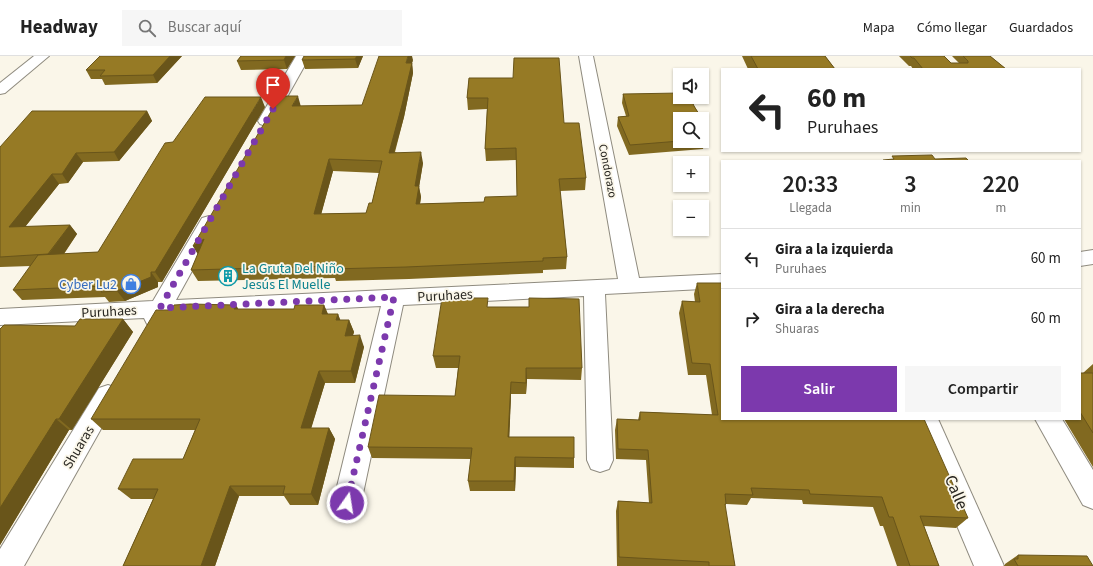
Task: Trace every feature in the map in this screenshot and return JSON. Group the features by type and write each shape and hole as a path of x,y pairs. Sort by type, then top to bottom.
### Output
{"street":[{"path":"0,90 42,56"},
{"path":"257,138 303,56"},
{"name":"Condorazo","path":"586,56 630,286"},
{"path":"144,335 218,206"},
{"path":"1081,258 1093,257"},
{"name":"Puruhaes","path":"0,317 721,281"},
{"path":"594,288 600,460"},
{"path":"347,503 394,297"},
{"name":"Shuaras","path":"7,566 120,376"},
{"name":"Calle","path":"925,420 989,566"},
{"path":"1049,420 1093,496"}],"building":[{"path":"100,56 170,56 153,75 100,76 105,70 86,70"},
{"path":"241,56 286,56 284,60 237,61"},
{"path":"304,56 357,56 355,59 302,60"},
{"path":"379,56 408,56 406,63 412,63 389,153 421,152 415,186 419,186 416,204 484,202 485,197 517,196 516,148 485,149 488,98 467,98 469,78 513,78 514,58 559,58 564,123 579,123 586,178 559,179 567,257 543,258 543,261 406,267 331,269 332,266 191,270 204,239 193,246 280,96 298,96 292,106 362,105","holes":["329,159 382,161 372,203 369,203 366,213 314,214"]},
{"path":"751,56 825,56 834,68 757,68"},
{"path":"910,56 944,56 951,63 968,63 963,56 990,56 1005,68 922,68 914,58"},
{"path":"673,93 673,104 693,104 698,112 673,112 673,142 630,145 618,117 629,116 623,94"},
{"path":"205,97 261,97 155,272 151,272 151,277 117,291 101,292 105,286 13,290 38,255 98,252 165,143 173,142"},
{"path":"32,111 147,111 114,152 76,153 62,174 52,174 9,227 70,225 48,254 0,257 0,147"},
{"path":"932,155 935,159 966,158 968,160 883,160 894,159 892,156"},
{"path":"697,283 721,283 721,420 924,420 968,518 920,516 939,566 910,566 893,517 889,517 882,497 810,494 809,490 751,488 753,495 725,494 725,504 735,566 709,566 709,562 619,557 618,501 652,503 648,450 618,449 617,419 640,420 640,412 718,415 710,364 692,363 682,301 700,302"},
{"path":"442,298 488,298 487,307 529,307 529,298 579,299 582,368 526,368 526,383 511,382 508,437 574,437 574,458 515,457 514,481 468,481 472,448 368,447 379,395 455,396 460,356 433,356"},
{"path":"174,305 236,305 234,309 294,309 295,305 324,305 322,314 338,314 336,320 349,320 345,336 360,335 351,371 319,371 301,428 329,428 311,494 283,494 285,486 230,486 201,566 123,566 158,489 118,489 133,459 183,459 200,419 91,419 156,310 172,310"},
{"path":"80,319 123,319 59,419 56,419 0,508 0,329 4,325 75,326"},
{"path":"1081,373 1093,373 1093,433 1081,414"},
{"path":"1018,555 1087,556 1093,566 1018,566 1014,559 1018,559"}],"place":[{"name":"La Gruta Del Niño Jesús El Muelle","path":"228,276"},
{"name":"Cyber Lu2","path":"131,284"}],"route":[{"path":"273,109 160,308 394,297 347,503"}]}
